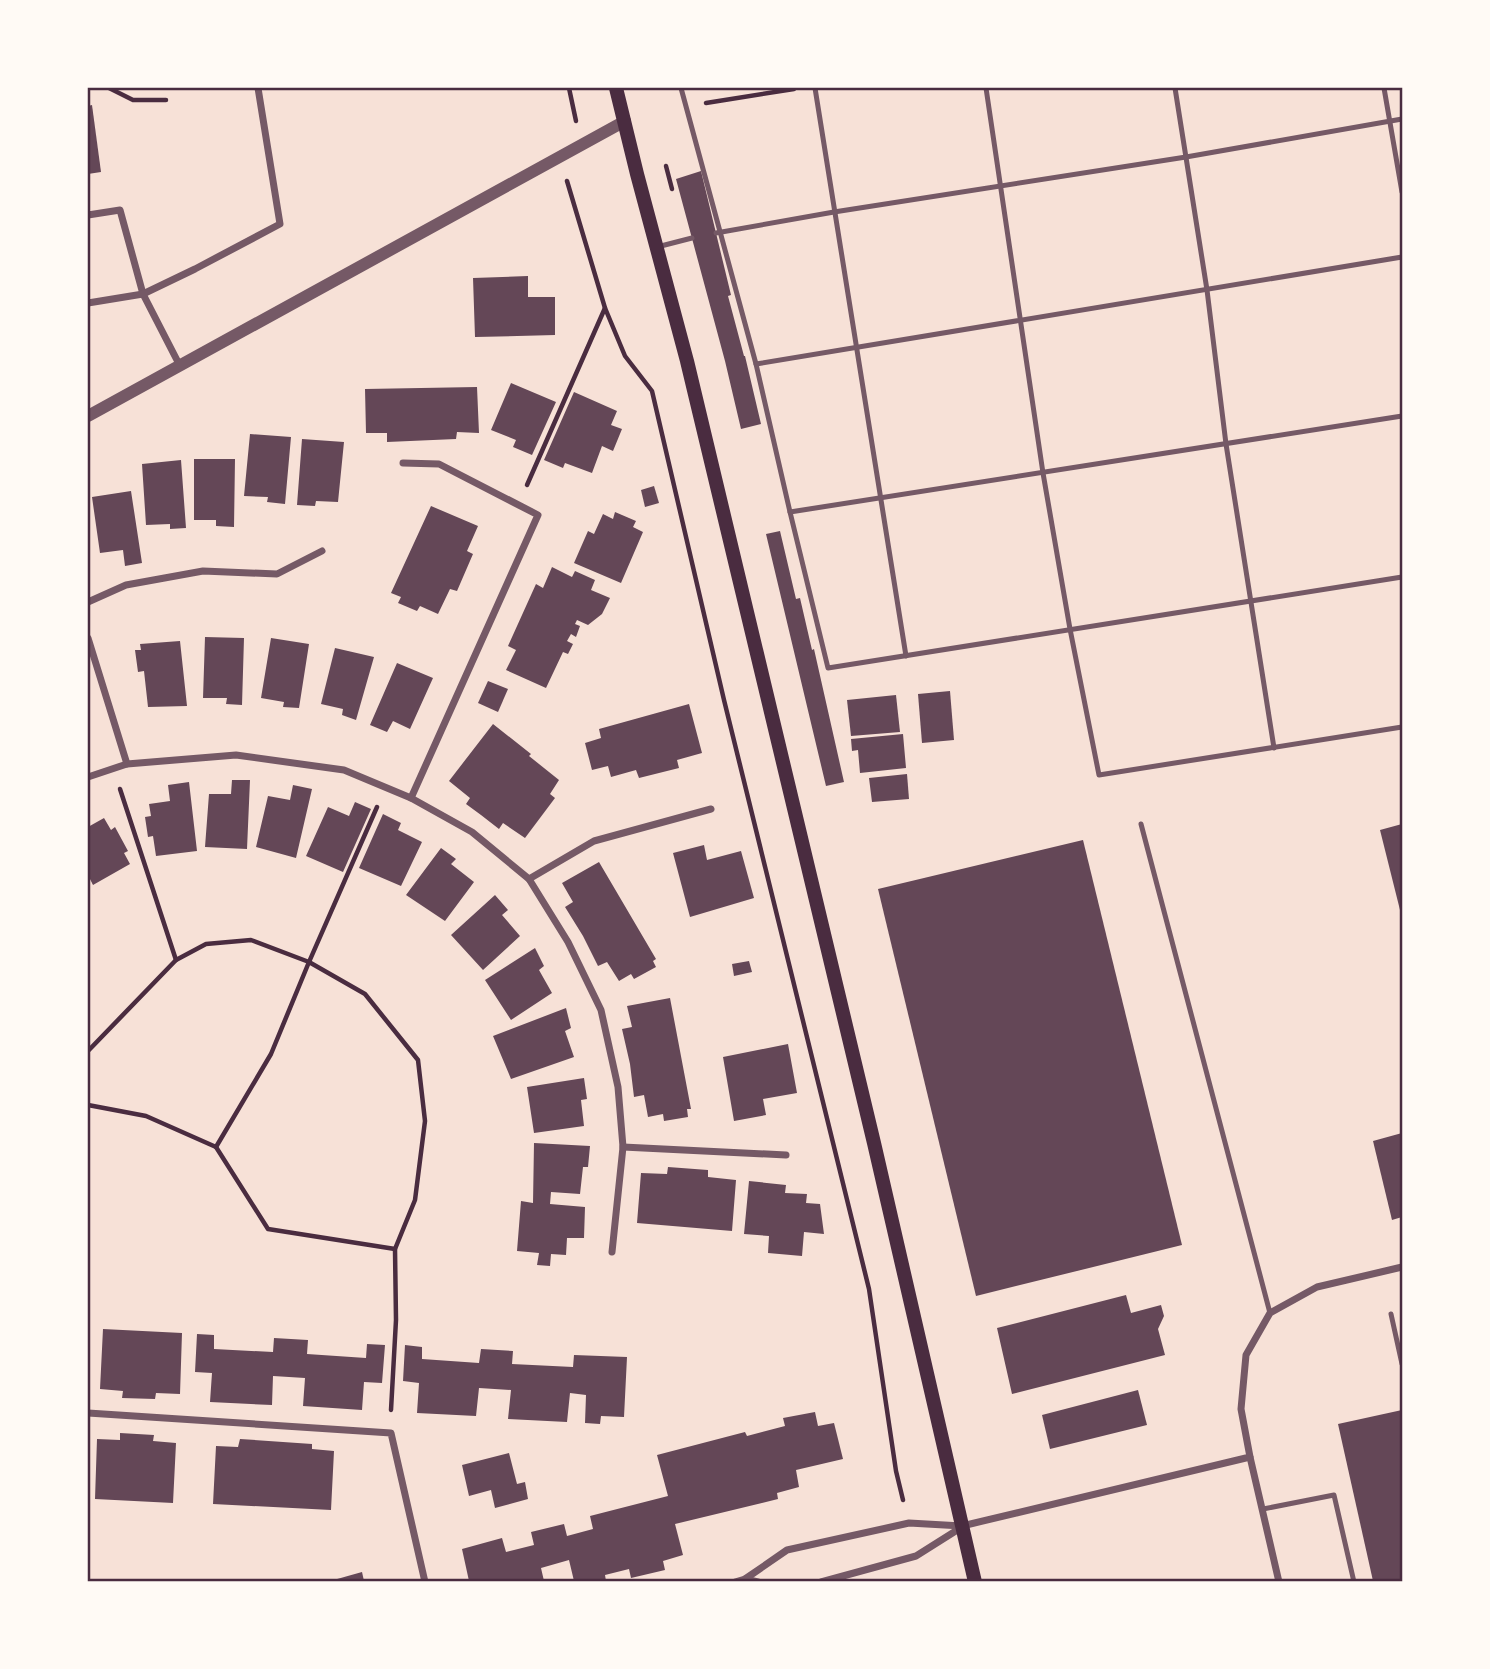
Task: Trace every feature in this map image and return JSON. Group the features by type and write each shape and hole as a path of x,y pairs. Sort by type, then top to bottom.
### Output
{"main road":[{"path":"616,88 687,361 874,1143 975,1581"}],"street":[{"path":"88,303 143,294 279,224 258,88"},
{"path":"88,416 625,121"},
{"path":"88,215 120,210 143,294 180,366"},
{"path":"403,463 439,464 538,515 411,798"},
{"path":"88,602 126,585 203,571 277,574 323,551"},
{"path":"88,638 127,764"},
{"path":"88,777 127,764 236,755 344,770 411,798 472,832 529,879 568,942 601,1010 618,1087 623,1147 612,1252"},
{"path":"529,879 594,841 711,809"},
{"path":"623,1147 786,1155"},
{"path":"1279,1581 1241,1409 1246,1355 1270,1313 1317,1287 1402,1267"},
{"path":"88,1413 390,1433 425,1581"},
{"path":"746,1579 787,1550 909,1523 962,1526 1250,1457"},
{"path":"821,1581 916,1556 962,1526"},
{"path":"735,1581 758,1581"}],"lane":[{"path":"681,88 756,364 828,668 1402,577"},
{"path":"815,88 906,656"},
{"path":"986,88 1043,473 1099,775 1402,727"},
{"path":"1175,88 1207,290 1226,444 1274,748"},
{"path":"1384,88 1402,192"},
{"path":"718,232 1186,157 1402,119"},
{"path":"656,247 692,237"},
{"path":"756,364 1402,257"},
{"path":"790,512 1402,416"},
{"path":"1141,824 1270,1313"},
{"path":"1391,1314 1402,1364"},
{"path":"1263,1509 1334,1494 1354,1581"}],"path":[{"path":"109,88 133,100 166,100"},
{"path":"569,88 576,121 559,157 605,308 625,356 652,391 727,714 869,1289 896,1471 909,1523"},
{"path":"686,106 802,88"},
{"path":"518,505 605,308"},
{"path":"114,769 176,960"},
{"path":"216,1147 271,1054 386,787"},
{"path":"88,1051 176,960 206,944 251,940 309,962 365,994 418,1060 425,1121 415,1200 396,1249 396,1321 390,1433"},
{"path":"88,1105 146,1116 216,1147 268,1229 396,1249"}],"building":[{"path":"92,105 101,172 88,174 88,106"},
{"path":"701,171 731,295 728,296 761,424 741,429 676,179"},
{"path":"528,276 528,297 555,297 555,335 475,337 473,278"},
{"path":"511,383 556,402 532,455 513,447 516,440 491,430"},
{"path":"477,387 479,433 457,432 456,439 387,442 387,433 366,433 365,389"},
{"path":"574,392 617,411 611,425 622,429 613,451 602,446 592,473 565,463 563,468 544,460"},
{"path":"250,434 291,437 285,504 267,502 268,497 244,496"},
{"path":"302,439 344,442 338,502 316,501 315,506 297,505"},
{"path":"194,459 235,459 234,527 216,526 216,520 194,520"},
{"path":"181,460 186,528 170,529 170,524 146,525 142,464"},
{"path":"654,486 659,503 645,507 641,490"},
{"path":"131,491 142,563 125,566 123,550 100,553 92,497"},
{"path":"431,506 478,526 467,551 473,554 457,591 450,589 438,614 420,606 417,611 398,603 401,597 391,593"},
{"path":"615,512 636,521 633,527 643,532 621,583 574,563 588,531 594,534 603,514 613,519"},
{"path":"780,531 796,599 800,598 812,650 814,649 844,782 826,786 766,534"},
{"path":"552,567 572,577 575,571 595,580 591,590 610,598 602,614 588,625 577,620 575,624 580,626 576,637 571,634 567,641 573,644 568,654 563,652 546,688 506,670 516,650 508,646 536,584 543,588"},
{"path":"205,637 244,638 242,705 226,704 227,698 203,698"},
{"path":"271,638 309,644 299,708 283,707 284,702 261,698"},
{"path":"180,641 187,706 148,707 144,671 138,672 135,650 141,650 140,644"},
{"path":"335,648 374,657 356,720 342,715 343,709 321,704"},
{"path":"397,663 433,678 410,729 393,721 387,732 370,725"},
{"path":"488,681 508,689 498,712 478,703"},
{"path":"950,691 954,740 922,743 918,694"},
{"path":"896,695 900,732 851,736 847,700"},
{"path":"689,704 702,753 677,760 679,768 639,778 636,770 611,777 608,766 592,770 585,743 601,738 599,729"},
{"path":"493,724 559,780 550,794 555,798 525,838 503,823 499,829 466,804 470,798 449,781"},
{"path":"903,734 906,768 860,773 858,750 852,751 851,739"},
{"path":"907,774 909,799 872,802 869,778"},
{"path":"232,780 250,780 247,849 205,847 209,794 231,794"},
{"path":"189,782 197,851 156,856 153,836 148,837 145,817 151,816 149,804 170,801 168,785"},
{"path":"293,785 312,789 296,858 256,847 268,796 290,800"},
{"path":"355,802 371,809 343,872 306,856 328,807 349,816"},
{"path":"383,814 401,823 398,830 422,842 401,886 359,868"},
{"path":"104,818 111,830 115,827 128,851 124,853 130,864 93,885 88,875 88,827"},
{"path":"1402,824 1402,918 1380,830"},
{"path":"1083,840 1182,1245 976,1296 878,889"},
{"path":"704,845 707,860 741,851 754,898 690,917 673,853"},
{"path":"441,848 456,859 451,864 474,882 445,921 406,895"},
{"path":"599,862 656,959 653,961 656,967 634,979 631,974 619,981 607,962 598,966 565,907 573,902 562,883"},
{"path":"495,895 508,910 502,915 520,936 483,970 451,935"},
{"path":"535,948 544,966 539,970 552,993 511,1020 485,980"},
{"path":"749,961 752,972 734,976 732,964"},
{"path":"670,998 691,1109 687,1109 688,1117 664,1121 663,1114 648,1117 644,1095 634,1097 622,1029 632,1027 627,1006"},
{"path":"566,1008 571,1028 565,1031 574,1057 511,1079 493,1036"},
{"path":"788,1044 797,1093 763,1099 766,1115 734,1121 723,1057"},
{"path":"584,1078 587,1099 581,1100 584,1126 534,1133 527,1087"},
{"path":"1402,1133 1402,1217 1392,1220 1373,1141"},
{"path":"534,1143 590,1146 588,1167 583,1167 580,1194 551,1192 550,1204 585,1207 584,1238 567,1238 566,1255 551,1254 550,1266 537,1265 539,1253 517,1251 521,1201 533,1203"},
{"path":"668,1167 708,1170 708,1177 736,1180 732,1231 637,1223 641,1173 667,1174"},
{"path":"749,1181 786,1185 785,1193 807,1194 806,1203 820,1204 824,1234 804,1232 802,1256 768,1253 769,1236 744,1234"},
{"path":"1126,1295 1131,1313 1161,1305 1164,1316 1158,1329 1165,1355 1012,1394 997,1328"},
{"path":"103,1329 182,1333 180,1394 156,1393 155,1399 122,1398 123,1391 100,1389"},
{"path":"197,1334 214,1335 214,1349 273,1352 274,1338 308,1340 307,1354 366,1358 367,1344 385,1345 382,1383 364,1382 362,1410 303,1406 305,1378 273,1376 272,1405 210,1402 212,1373 195,1372"},
{"path":"405,1345 422,1347 422,1359 479,1363 481,1349 513,1351 512,1364 573,1367 574,1355 627,1357 624,1417 601,1416 600,1424 585,1423 586,1395 570,1393 567,1422 508,1419 511,1390 479,1388 476,1416 417,1413 419,1383 403,1381"},
{"path":"1138,1390 1147,1425 1050,1449 1042,1415"},
{"path":"1402,1410 1402,1581 1373,1581 1338,1424"},
{"path":"815,1412 818,1426 834,1423 843,1459 796,1470 799,1487 777,1493 778,1499 675,1524 683,1555 663,1561 665,1570 631,1578 629,1569 605,1575 606,1581 574,1581 569,1560 541,1568 544,1581 469,1581 462,1549 502,1538 506,1552 534,1545 531,1532 564,1524 567,1536 593,1529 590,1516 668,1496 657,1455 745,1432 747,1436 785,1426 783,1418"},
{"path":"120,1433 154,1435 153,1441 176,1443 173,1503 95,1499 97,1439 120,1440"},
{"path":"240,1439 312,1444 312,1449 334,1451 331,1510 213,1504 216,1446 238,1447"},
{"path":"509,1453 517,1484 525,1482 528,1499 495,1508 491,1490 469,1496 462,1465"},
{"path":"362,1572 364,1581 330,1581"}]}
